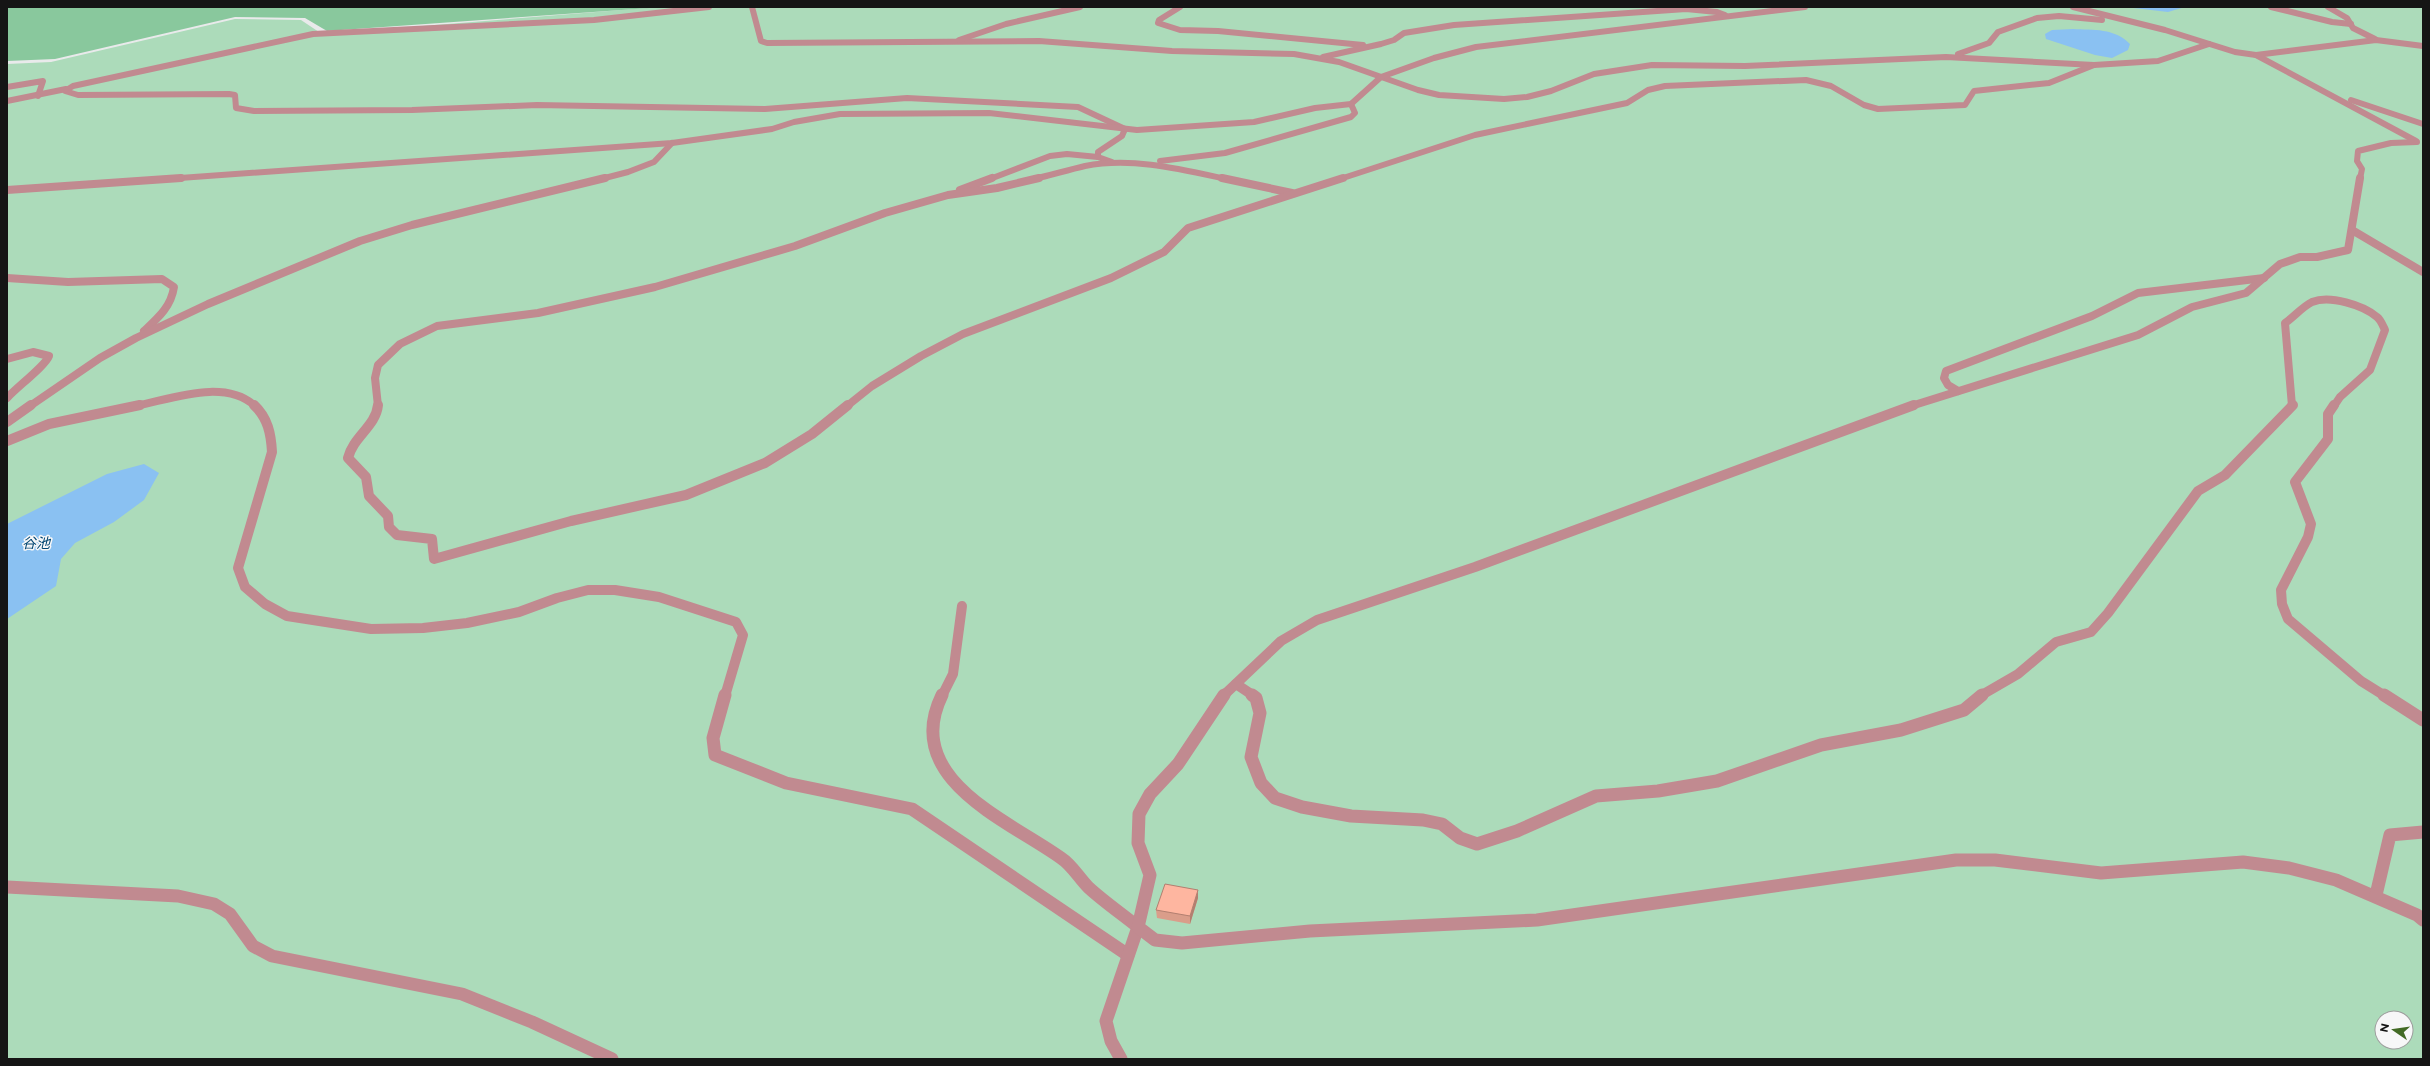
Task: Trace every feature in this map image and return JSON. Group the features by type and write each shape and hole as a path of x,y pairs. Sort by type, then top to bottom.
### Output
{"lane":[{"path":"7,102 184,61 313,34 594,20 709,7"},
{"path":"752,7 761,41 767,43 1039,40 1172,51 1286,54 1339,62 1439,95 1504,99 1527,97 1551,91 1594,74 1652,65 1745,66 1946,57 2094,65 2158,61 2209,44"},
{"path":"957,41 973,33 1080,7"},
{"path":"1180,7 1159,20 1158,23 1176,29 1218,30 1325,43 1381,44"},
{"path":"7,190 672,143 772,129 794,122 840,114 899,112 989,113 1137,130 1254,122 1315,108 1351,104 1381,77 1434,58 1476,48 1805,7"},
{"path":"2073,7 2141,23 2235,52 2256,56 2376,40 2423,46"},
{"path":"2271,7 2332,22 2351,24"},
{"path":"2328,7 2347,18 2353,28 2376,40"},
{"path":"1320,58 1381,44 1394,40 1404,33 1486,23 1686,9 1717,12 1728,16"},
{"path":"1946,57 1989,43 1998,32 2037,18 2059,16 2141,23"},
{"path":"2256,56 2282,71 2334,95 2420,143"},
{"path":"1116,163 1098,157 1067,154 1050,156 948,195 885,213 795,246 655,287 538,313 465,321 423,330 393,349 381,360 375,372 379,403 375,416 350,448 348,458 366,476 369,496 388,516 389,527 397,535 432,539 434,559 571,521 686,495 765,463 812,434 872,386 921,356 963,334 1111,278 1164,252 1188,228 1292,193 1475,135 1627,103 1648,90 1665,86 1806,80 1831,86 1864,105 1892,110 1965,105 1974,91 2049,83 2094,65"},
{"path":"7,87 44,81 38,96"},
{"path":"66,89 68,93 78,95 229,94 235,95 236,108 242,110 291,112 537,105 765,108 907,98 1078,107 1088,110 1125,129"},
{"path":"2334,95 2423,124"},
{"path":"1144,164 1206,157 1351,117 1355,113 1351,104"},
{"path":"1098,157 1098,152 1122,136 1125,129"},
{"path":"7,422 100,358 136,338 215,301 360,241 418,223 628,172 654,162 672,143"},
{"path":"1120,1059 1110,1041 1106,1021 1138,928 1150,875 1138,843 1139,814 1150,794 1178,764 1227,691 1281,641 1317,620 1474,567 1958,391 2138,335 2192,308 2246,293 2280,264 2300,257 2317,257 2328,253 2348,250 2356,193 2362,169 2357,161 2358,151 2391,143 2420,143"},
{"path":"948,195 997,188 1086,166 1116,163 1168,166 1292,193"},
{"path":"2352,230 2423,272"},
{"path":"7,278 68,282 162,279 174,287 174,296 166,310 136,338"},
{"path":"1958,391 1948,385 1944,378 1946,371 2085,319 2138,293 2264,278"},
{"path":"1236,684 1256,698 1260,713 1251,757 1261,783 1275,798 1302,807 1351,816 1423,820 1442,824 1460,838 1477,844 1517,831 1596,796 1658,791 1717,781 1821,745 1902,730 1964,710 1979,697 2018,674 2056,642 2091,632 2108,613 2146,559 2198,491 2225,476 2293,405 2286,323 2313,302 2328,300 2340,302 2374,314 2379,317 2385,330 2370,370 2340,397 2328,414 2328,439 2295,482 2311,524 2308,537 2281,590 2282,604 2288,619 2307,637 2361,681 2423,720"},
{"path":"7,359 33,352 43,352 49,356 47,362 22,382 7,398"},
{"path":"7,440 49,424 204,392 230,393 247,399 259,410 271,432 272,452 262,481 238,568 245,587 266,604 287,616 371,629 423,628 467,623 511,614 588,590 615,590 659,597 736,622 743,635 713,738 715,755 786,782 912,809 1128,955"},
{"path":"962,606 953,674 936,708 933,733 939,760 950,779 966,796 1063,859 1088,887 1155,940 1182,943 1310,931 1537,920 1956,860 1995,860 2101,873 2243,862 2289,868 2329,878 2376,895 2417,915 2423,920"},
{"path":"2405,710 2423,712"},
{"path":"2376,895 2390,835 2423,832"},
{"path":"7,887 178,896 214,904 230,914 253,946 272,956 462,994 532,1022 612,1059"}],"green space":[{"path":"7,7 664,7 327,31 305,18 235,17 55,59 7,61"},
{"path":"659,7 2423,7 2423,1059 7,1059 7,64 51,62 235,19 301,20 322,34"}],"water":[{"path":"2125,7 2185,7 2168,12"},
{"path":"2073,29 2111,32 2118,35 2130,44 2128,50 2112,58 2095,55 2046,39 2045,34 2052,30"},
{"name":"谷池","path":"144,464 159,473 144,500 114,522 75,543 61,559 56,586 7,619 7,524 107,474"}],"building":[{"path":"1165,884 1198,890 1190,916 1156,910"}]}
